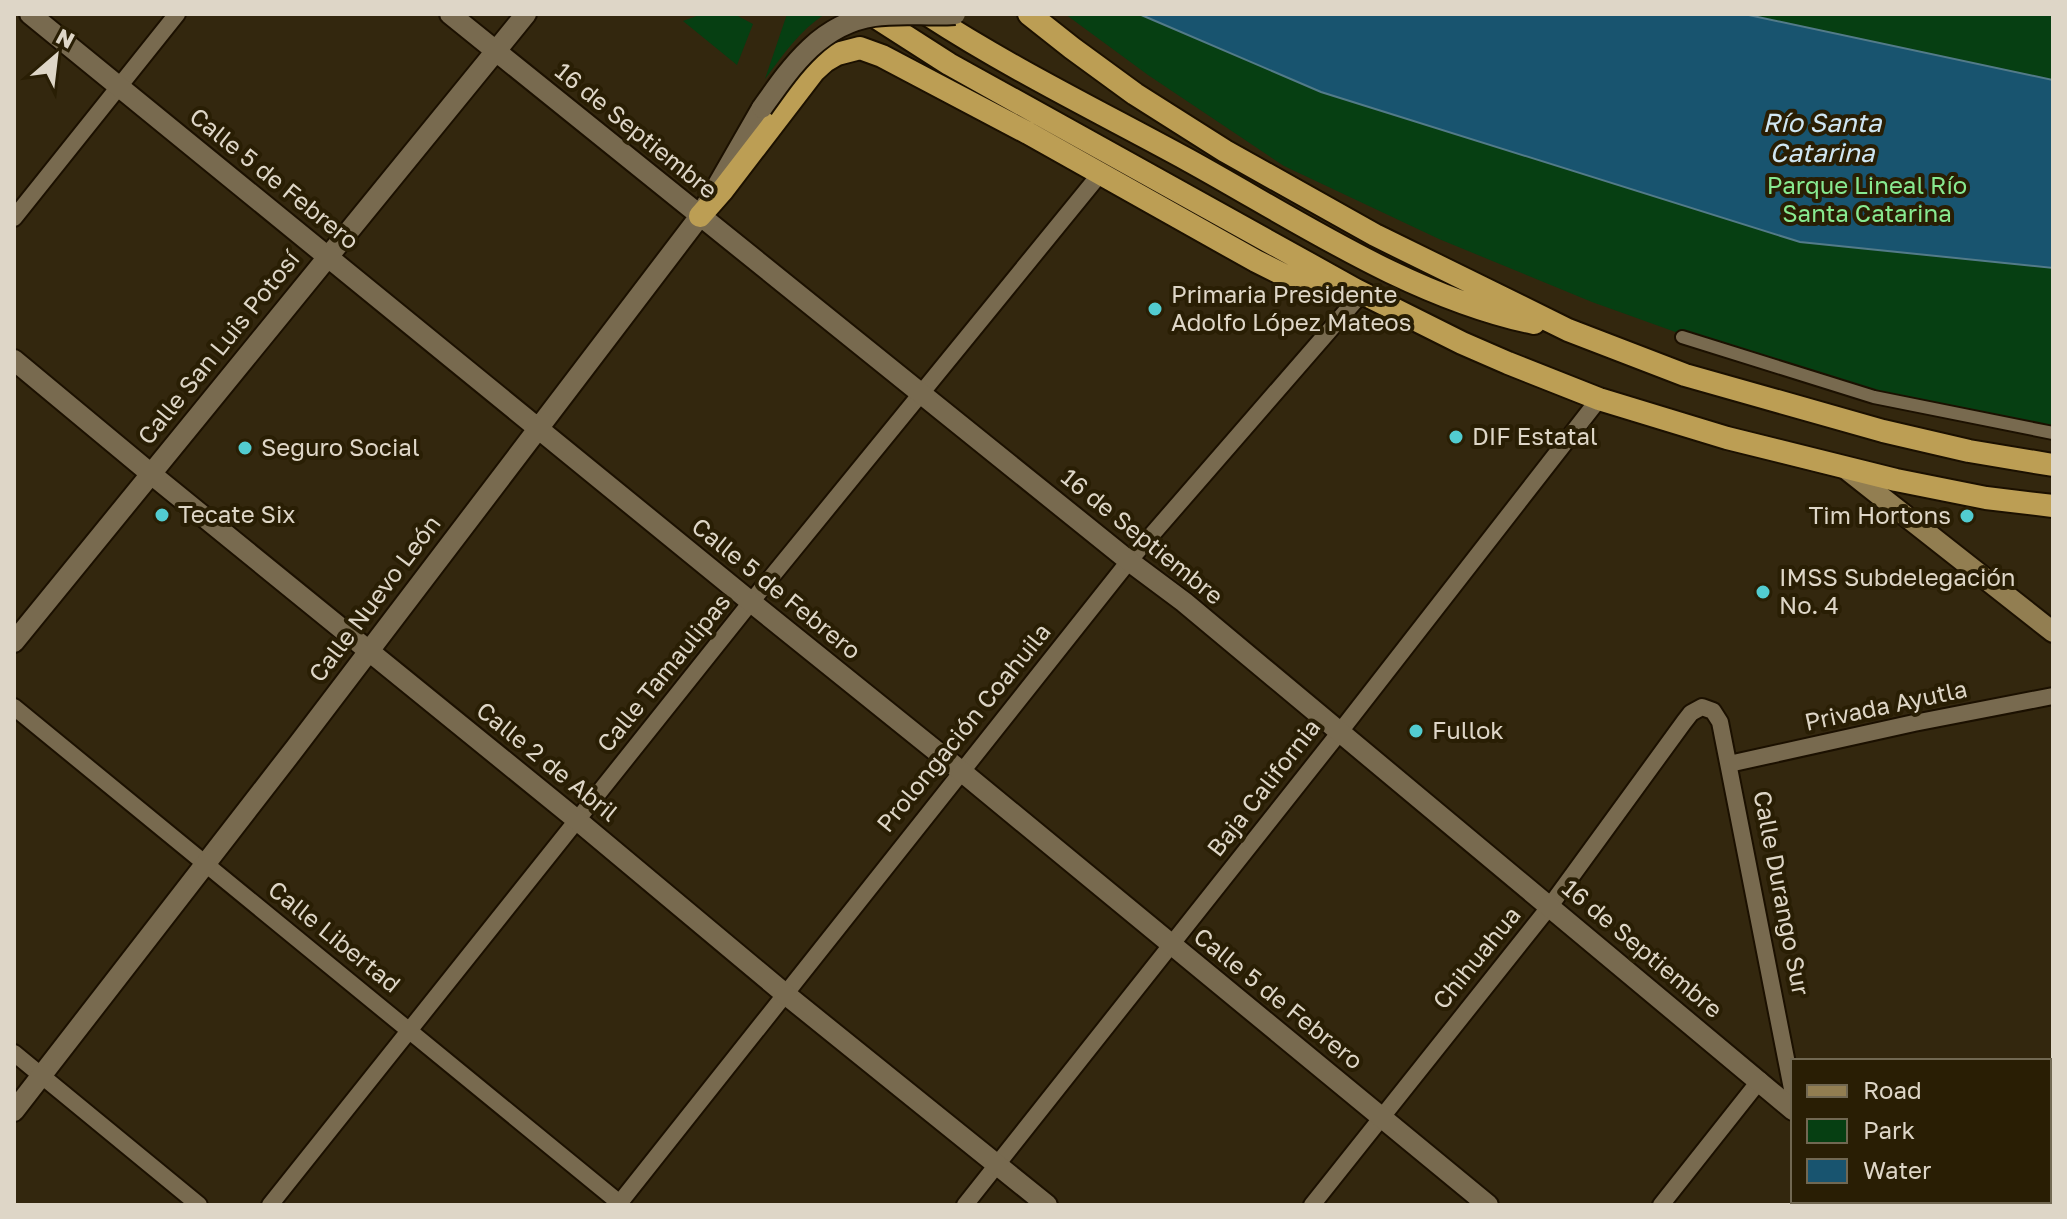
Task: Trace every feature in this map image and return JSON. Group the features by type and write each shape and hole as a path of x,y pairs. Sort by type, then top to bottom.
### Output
{"highway":[{"path":"871,14 949,64 1359,291 1462,343 1599,399 1727,438 1846,469 1986,498 2053,506"},
{"path":"927,14 1013,66 1353,252 1462,302 1511,318 1568,330"},
{"path":"1029,14 1135,94 1225,151 1375,235 1568,330 1685,375 1868,427 1969,451 2053,465"},
{"path":"700,216 814,71 837,54 860,48 882,56 1296,281 1320,288 1359,291"}],"main road":[{"path":"1846,469 2053,632"}],"street":[{"name":"Calle 5 de Febrero","path":"30,14 961,771 1488,1205"},
{"path":"14,218 177,14"},
{"name":"16 de Septiembre","path":"450,14 1184,602 1791,1108"},
{"name":"Calle San Luis Potosí","path":"14,642 526,14"},
{"name":"Calle Nuevo León","path":"14,1111 700,216 762,108 789,69 808,48 851,22 874,16 955,14"},
{"name":"Calle Tamaulipas","path":"270,1205 751,602 1100,174"},
{"name":"Prolongación Coahuila","path":"620,1204 1129,561 1359,291"},
{"path":"1682,337 1874,397 2053,433"},
{"name":"Calle 2 de Abril","path":"14,360 784,993 1047,1205"},
{"name":"Baja California","path":"965,1205 1599,399"},
{"name":"Privada Ayutla","path":"1729,764 2053,696"},
{"name":"Calle Libertad","path":"14,707 620,1204"},
{"name":"Calle Durango Sur","path":"1708,708 1720,722 1791,1084"},
{"name":"Chihuahua","path":"1312,1205 1550,906 1684,722 1696,709 1708,708"},
{"path":"14,1053 199,1205"},
{"path":"1661,1205 1760,1080"}],"green space":[{"path":"702,14 736,15 753,24 737,65 683,21"},
{"path":"787,14 825,14 800,35 765,79"},
{"name":"Parque Lineal Río Santa Catarina","path":"1065,14 2053,14 2053,429 1888,398 1734,353 1592,302 1439,239 1284,166 1148,75"},
{"path":"1839,1203 1952,1203 1952,1205"}],"water":[{"name":"Río Santa Catarina","path":"1139,14 1744,14 2053,80 2053,268 1800,242 1321,92"}],"place":[{"name":"Primaria Presidente Adolfo López Mateos","path":"1155,309"},
{"name":"DIF Estatal","path":"1456,437"},
{"name":"Seguro Social","path":"245,448"},
{"name":"Tecate Six","path":"162,515"},
{"name":"Tim Hortons","path":"1967,516"},
{"name":"IMSS Subdelegación No. 4","path":"1763,592"},
{"name":"Fullok","path":"1416,731"}]}
